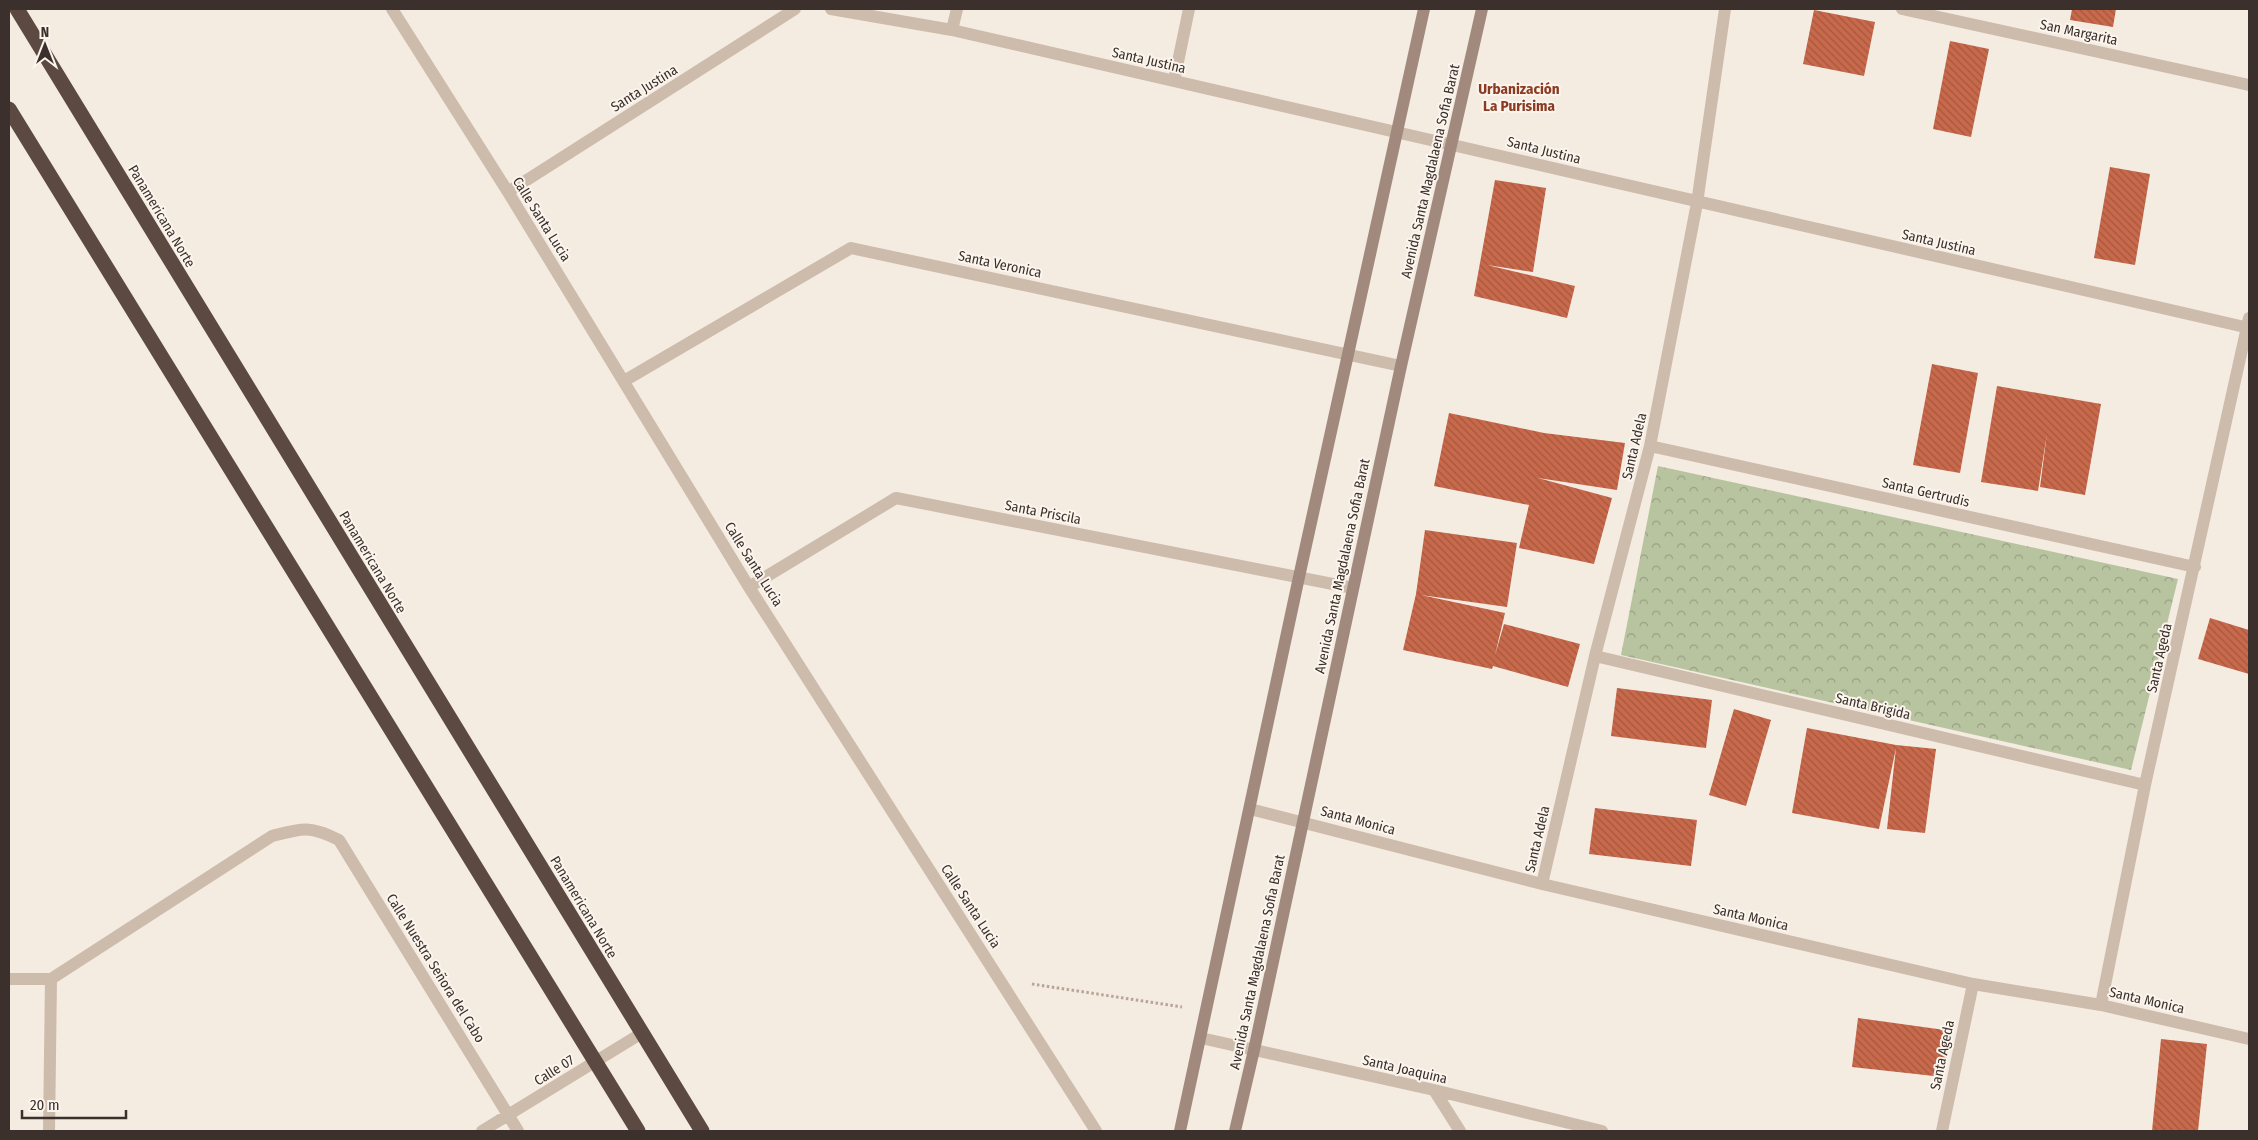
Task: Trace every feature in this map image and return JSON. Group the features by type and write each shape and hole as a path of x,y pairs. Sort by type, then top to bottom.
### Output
{"highway":[{"name":"Panamericana Norte","path":"17,9 702,1131"},
{"path":"9,109 638,1131"}],"street":[{"name":"Calle Santa Lucia","path":"392,9 508,192 749,587 1096,1131"},
{"name":"Santa Justina","path":"508,192 795,9"},
{"name":"Santa Justina","path":"831,9 952,30 1451,143 1697,202 2249,324"},
{"path":"952,30 957,9"},
{"path":"1174,81 1189,9"},
{"path":"1180,1131 1424,9"},
{"name":"Avenida Santa Magdalaena Sofia Barat","path":"1235,1131 1401,366 1482,9"},
{"name":"Santa Adela","path":"1542,884 1595,656 1650,446 1697,202 1725,9"},
{"name":"San Margarita","path":"1902,9 2249,85"},
{"name":"Santa Veronica","path":"624,381 851,248 1401,366"},
{"name":"Santa Ageda","path":"2101,1005 2144,785 2249,324"},
{"name":"Santa Gertrudis","path":"1650,446 2195,567"},
{"name":"Santa Priscila","path":"749,587 896,498 1353,588"},
{"name":"Santa Brigida","path":"1595,656 2144,785"},
{"name":"Santa Monica","path":"1250,809 1542,884 1973,984 2101,1005 2249,1039"},
{"name":"Calle Nuestra Señora del Cabo","path":"51,980 272,836 299,829 320,830 339,840 518,1131"},
{"path":"9,979 51,980 50,1131"},
{"name":"Santa Ageda","path":"1942,1131 1973,984"},
{"name":"Calle 07","path":"482,1131 642,1033"},
{"name":"Santa Joaquina","path":"1201,1038 1434,1090 1602,1131"},
{"path":"1434,1090 1460,1131"}],"path":[{"path":"1000,980 1207,1011"}],"green space":[{"path":"1658,466 2178,579 2131,770 1621,655"}],"building":[{"path":"2072,9 2116,9 2113,27 2070,20"},
{"path":"1814,10 1875,22 1864,76 1803,64"},
{"path":"1950,41 1989,49 1971,137 1933,129"},
{"path":"2110,167 2150,174 2135,265 2094,258"},
{"path":"1495,180 1546,188 1533,272 1487,265 1575,286 1567,318 1474,296"},
{"path":"1932,364 1978,373 1960,473 1913,465"},
{"path":"1997,386 2101,404 2085,495 2040,487 2047,433 2038,491 1981,482"},
{"path":"1449,413 1544,433 1625,443 1617,490 1538,478 1612,498 1594,564 1519,548 1529,505 1434,486"},
{"path":"1425,530 1517,543 1507,607 1421,595 1505,613 1495,655 1504,624 1580,644 1568,687 1493,666 1492,669 1403,650 1416,594"},
{"path":"2210,618 2249,630 2249,674 2198,659"},
{"path":"1617,688 1712,700 1706,748 1611,736"},
{"path":"1734,709 1771,720 1746,806 1709,795"},
{"path":"1807,728 1896,745 1936,749 1925,833 1887,829 1896,748 1879,829 1792,813"},
{"path":"1595,808 1697,820 1691,866 1589,854"},
{"path":"1858,1018 1952,1031 1943,1077 1852,1067"},
{"path":"2161,1039 2207,1044 2198,1131 2152,1131"}],"district":[{"name":"Urbanización La Purisima","path":"1519,98"}]}
